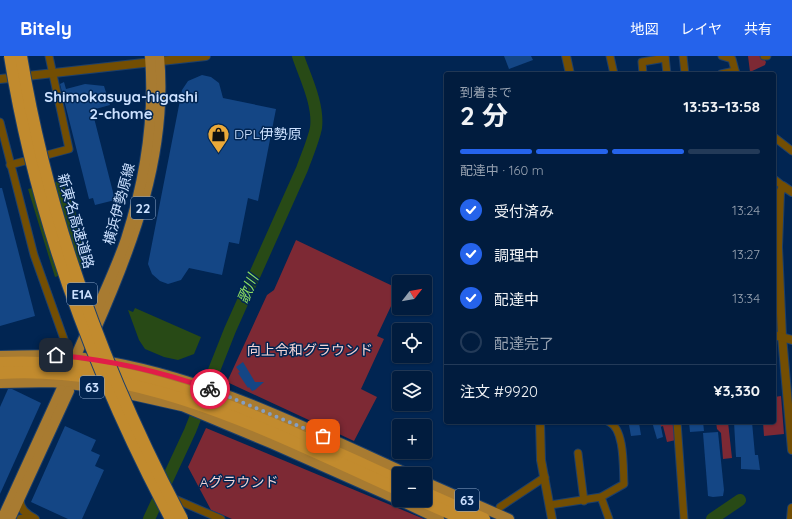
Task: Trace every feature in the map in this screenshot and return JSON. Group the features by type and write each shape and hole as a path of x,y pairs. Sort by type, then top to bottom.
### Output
{"highway":[{"name":"新東名高速道路","path":"10,56 24,126 39,189 78,311 123,424 171,519"},
{"name":"新東名高速道路","path":"21,56 34,124 49,187 86,307 132,419 182,519"},
{"path":"0,363 41,362 99,368 147,378 392,478"},
{"path":"0,373 41,372 72,374 188,395"},
{"path":"211,403 268,432 392,487"},
{"path":"432,495 484,519"},
{"path":"432,505 463,519"}],"main road":[{"name":"横浜伊勢原線","path":"82,351 121,274 144,205 158,133 160,102 155,59"},
{"name":"63","path":"0,356 56,355 90,358 138,367 188,395 211,403 281,416 393,467"},
{"name":"63","path":"0,383 52,382 102,388 188,395"},
{"path":"2,519 65,390 10,519"},
{"name":"63","path":"211,403 273,444 392,497"},
{"name":"63","path":"432,485 509,519"},
{"name":"63","path":"414,507 439,519"}],"street":[{"path":"10,165 69,149 50,56"},
{"path":"0,79 53,74 155,59 206,56"},
{"path":"567,56 570,72"},
{"path":"610,56 614,72"},
{"path":"683,56 685,72"},
{"path":"722,56 732,59 736,72"},
{"path":"643,72 642,62 665,57 667,72"},
{"path":"0,122 34,255 64,339"},
{"path":"776,139 792,151"},
{"path":"776,181 792,192"},
{"path":"783,186 780,193 778,247 778,335 790,387 792,450"},
{"path":"778,335 792,340"},
{"path":"540,424 540,450 552,519"},
{"path":"550,505 584,501 601,497 624,484 619,464 621,439 613,424"},
{"path":"678,424 684,519"},
{"path":"578,453 584,501"},
{"path":"500,507 545,477"},
{"path":"20,497 19,502 22,510 34,519"},
{"path":"601,497 609,519"},
{"path":"168,519 177,500 222,519"},
{"path":"791,519 792,508"},
{"path":"21,519 34,519"}],"green space":[{"path":"748,56 762,56 766,62 765,65 750,72"},
{"name":"向上令和グラウンド","path":"296,240 392,286 392,304 377,336 384,339 361,389 377,397 354,441 227,382 267,295 274,290"},
{"path":"781,396 784,434 764,436 763,424 776,424 776,397"},
{"path":"659,424 675,424 676,440 667,442 663,426 660,427"},
{"path":"716,424 728,424 732,458 723,459 721,433 717,429"},
{"name":"Aグラウンド","path":"206,428 392,506 392,507 424,519 232,519 211,510 188,467"}],"shaded area":[{"path":"63,180 65,188 69,188 90,267 55,277 28,189"},
{"path":"135,308 201,337 194,354 178,360 164,357 145,349 139,340 128,310 133,312"}],"building":[{"path":"504,56 531,56 533,60 509,69"},
{"name":"DPL伊勢原","path":"202,75 211,77 219,83 223,98 276,109 258,201 248,198 239,244 229,242 222,275 189,268 181,280 168,284 160,281 152,274 148,264 182,90 188,81"},
{"path":"64,82 66,89 85,84 104,86 110,105 92,110 115,200 95,205 93,198 89,199 60,84"},
{"path":"0,188 2,188 35,316 0,326"},
{"path":"243,362 255,382 264,382 255,390 252,391 249,387 248,388 238,373 240,372 236,367"},
{"path":"8,389 12,389 41,403 0,494 0,407"},
{"path":"639,424 641,435 631,436 629,425"},
{"path":"653,424 660,424 663,437 657,439"},
{"path":"689,424 703,424 704,431 690,432"},
{"path":"734,424 752,424 755,455 758,455 760,470 741,469 741,457 736,457"},
{"path":"65,426 96,440 91,451 100,455 95,466 104,470 82,519 68,519 31,502"},
{"path":"718,432 724,490 723,496 713,497 708,496 703,433"}],"waterway":[{"name":"歌川","path":"149,519 190,431 230,330 302,169 313,138 316,128 315,110 311,91 298,56"},
{"path":"712,519 740,500"}],"way so far":[{"path":"210,389 281,416 323,436"}],"place":[{"name":"DPL伊勢原","path":"218,154"}],"district":[{"name":"Shimokasuya-higashi 2-chome","path":"121,106"}],"route":[{"path":"56,355 90,358 138,367 172,376 210,389"}]}
